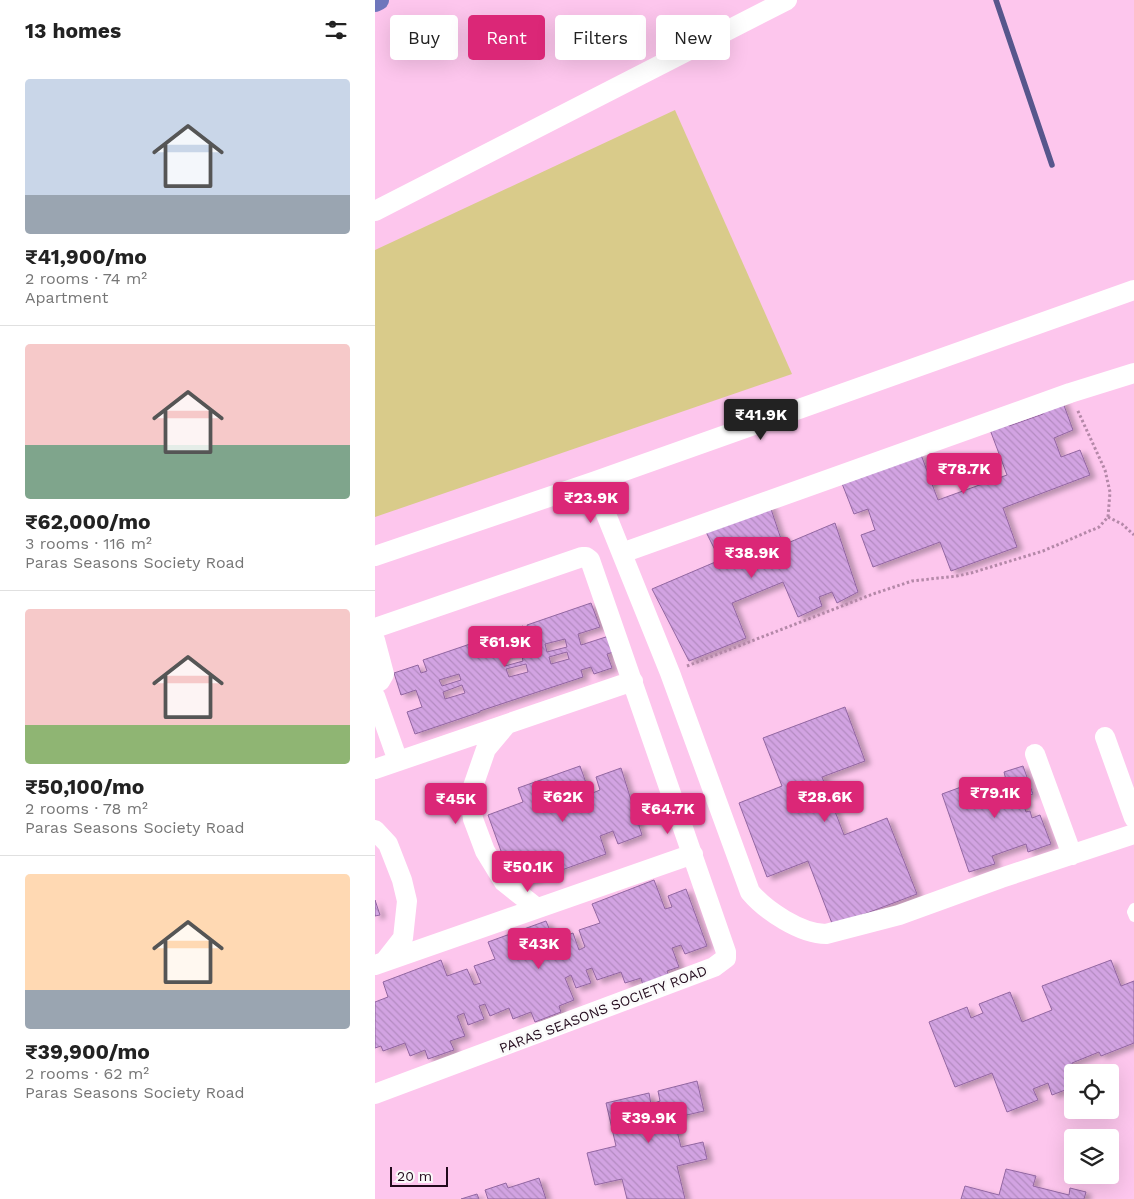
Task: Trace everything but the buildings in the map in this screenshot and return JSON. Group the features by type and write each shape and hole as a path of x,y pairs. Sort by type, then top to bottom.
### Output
{"street":[{"path":"375,211 787,0"},
{"path":"375,556 593,482 1133,293"},
{"path":"622,553 1070,393 1134,374"},
{"path":"593,482 670,672 750,892 763,904 797,926 818,934 826,934 899,915 1134,834"},
{"name":"PARAS SEASONS SOCIETY ROAD","path":"375,628 582,556 590,560 594,566 726,952 726,958 721,963 705,971 375,1094"},
{"path":"375,640 384,674 375,684"},
{"path":"375,769 633,681"},
{"path":"375,696 397,761"},
{"path":"507,724 486,749 470,795 473,819 485,851 504,882 537,908"},
{"path":"1105,737 1134,818"},
{"path":"1035,754 1072,854"},
{"path":"375,830 387,844 402,880 407,901 403,938 380,963"},
{"path":"380,963 693,854"}],"lane":[{"path":"1134,908 1132,912 1134,917"}],"path":[{"path":"670,672 873,594 912,581 971,573 1043,551 1099,527 1108,517 1110,492 1105,470 1070,393"},
{"path":"1108,517 1122,524 1134,535"}],"shaded area":[{"path":"675,110 792,374 375,517 375,250"}],"waterway":[{"path":"375,2 379,0"},
{"path":"996,0 1052,165"}]}
